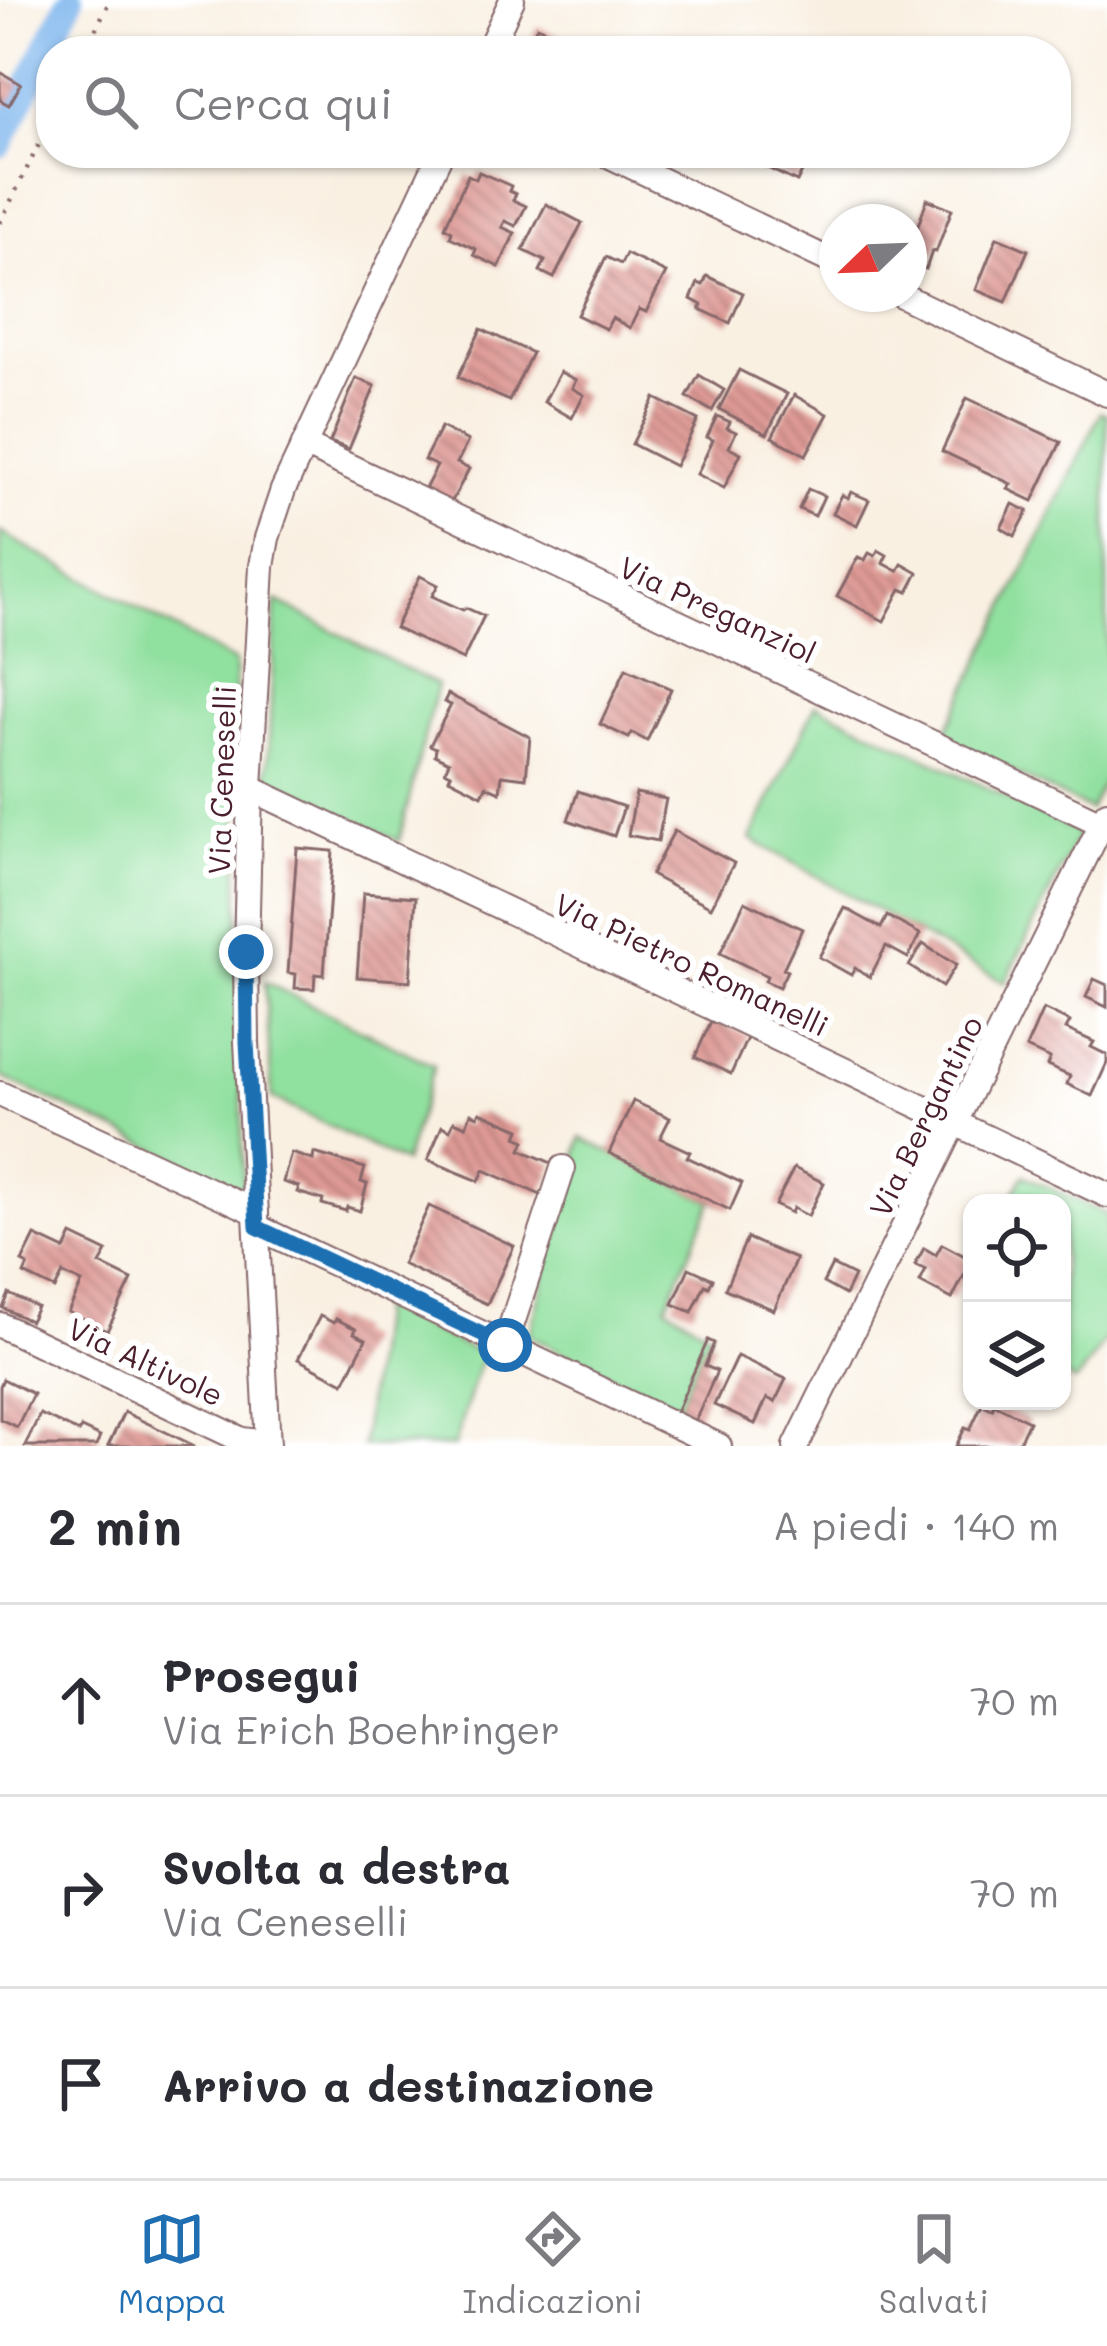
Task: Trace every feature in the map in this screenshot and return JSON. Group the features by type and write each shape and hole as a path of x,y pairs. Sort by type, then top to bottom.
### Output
{"street":[{"path":"495,36 512,0"},
{"name":"Via Ceneselli","path":"268,1444 246,1015 250,788 262,566 279,500 434,168"},
{"path":"635,168 819,256"},
{"path":"927,307 1107,394"},
{"name":"Via Preganziol","path":"304,445 1105,821"},
{"name":"Via Pietro Romanelli","path":"250,788 1107,1196"},
{"name":"Via Bergantino","path":"796,1446 1105,821"},
{"path":"0,1094 718,1446"},
{"path":"505,1345 563,1168"},
{"name":"Via Altivole","path":"0,1325 241,1443 268,1444"}],"path":[{"path":"92,36 110,0"},
{"path":"0,223 36,150"}],"green space":[{"path":"1101,412 1107,414 1107,775 1090,810 943,737"},
{"path":"0,532 235,662 243,1190 0,1076"},
{"path":"276,601 437,685 399,841 267,778"},
{"path":"816,704 1079,833 1005,983 751,839"},
{"path":"265,982 434,1066 404,1163 272,1098"},
{"path":"581,1138 712,1202 666,1306 709,1333 676,1412 529,1335"},
{"path":"1024,1175 1063,1194 1013,1194"},
{"path":"1071,1198 1107,1215 1107,1338 1076,1382 1071,1380"},
{"path":"379,1307 482,1354 454,1446 362,1446"}],"building":[{"path":"537,26 559,36 533,36"},
{"path":"0,72 21,84 9,105 0,100"},
{"path":"767,168 804,168 797,182"},
{"path":"479,172 511,186 509,191 516,194 513,200 526,206 516,226 505,221 502,227 515,233 499,267 474,255 476,249 450,237 452,231 445,227 468,175 476,179"},
{"path":"927,199 952,209 927,266 927,204"},
{"path":"546,204 582,223 554,278 540,271 545,261 523,250"},
{"path":"997,237 1028,250 1006,302 976,290"},
{"path":"626,254 666,273 646,312 639,309 630,328 612,318 606,329 577,315 606,257 621,264"},
{"path":"707,276 743,293 730,323 700,309 702,305 691,299"},
{"path":"481,329 532,353 509,401 458,377"},
{"path":"739,370 787,394 767,434 719,409"},
{"path":"560,372 576,380 572,388 584,395 572,418 544,402"},
{"path":"699,375 724,390 712,411 687,397"},
{"path":"356,378 375,386 349,449 330,442"},
{"path":"794,395 828,414 806,455 772,437"},
{"path":"655,398 698,420 675,466 632,444"},
{"path":"967,398 1061,442 1033,501 1008,489 1011,484 942,451"},
{"path":"717,416 730,422 727,428 736,432 729,447 741,453 724,488 697,474 713,440 707,437"},
{"path":"441,427 468,441 457,463 469,469 451,503 425,489 437,466 424,460"},
{"path":"808,489 824,496 815,516 799,509"},
{"path":"851,492 869,500 857,525 833,513 842,495 848,498"},
{"path":"1013,504 1028,511 1015,536 1001,528"},
{"path":"878,550 887,555 883,563 898,571 902,564 918,573 908,592 901,589 884,621 837,596 858,557 865,560"},
{"path":"420,576 438,585 432,596 484,616 463,660 395,628"},
{"path":"626,668 671,689 647,741 600,724"},
{"path":"448,694 530,737 526,778 502,775 500,792 486,786 482,795 449,778 451,774 445,771 449,762 435,755 436,748 430,745 451,705 444,702"},
{"path":"578,791 624,807 614,836 568,820"},
{"path":"636,793 666,799 658,841 628,835"},
{"path":"674,831 734,863 711,907 651,875"},
{"path":"297,848 333,851 324,975 315,974 314,989 295,988 296,974 288,973"},
{"path":"363,893 416,897 410,981 357,977"},
{"path":"745,901 802,929 779,987 720,953"},
{"path":"845,908 881,928 887,916 920,934 908,958 886,946 870,977 855,968 851,975 819,957"},
{"path":"923,944 956,965 942,987 909,966"},
{"path":"1094,979 1107,985 1107,1007 1086,997"},
{"path":"1043,1009 1070,1022 1066,1029 1094,1042 1091,1047 1107,1055 1092,1096 1067,1084 1070,1076 1047,1066 1050,1059 1026,1048"},
{"path":"712,1019 748,1036 731,1074 695,1057"},
{"path":"633,1101 670,1118 660,1138 690,1152 687,1157 742,1183 730,1210 609,1153"},
{"path":"480,1112 520,1129 517,1137 525,1141 521,1150 554,1164 541,1195 484,1170 479,1181 428,1160 442,1126 450,1130 454,1121 466,1126 471,1113 478,1116"},
{"path":"291,1153 313,1160 314,1153 365,1168 361,1182 367,1184 360,1211 322,1204 323,1200 283,1182"},
{"path":"794,1168 824,1183 808,1216 775,1205"},
{"path":"429,1206 514,1246 487,1304 402,1264"},
{"path":"72,1235 107,1252 100,1264 132,1280 107,1331 68,1312 82,1283 63,1274 55,1289 24,1274 28,1265 22,1262 35,1236 65,1250"},
{"path":"747,1238 796,1259 774,1310 725,1289"},
{"path":"942,1244 963,1255 963,1278 952,1299 920,1282 926,1270 915,1265 924,1248 936,1255"},
{"path":"832,1265 854,1276 845,1295 823,1283"},
{"path":"689,1268 713,1279 692,1312 673,1304"},
{"path":"9,1294 37,1307 30,1321 3,1308"},
{"path":"320,1316 356,1329 354,1333 366,1339 344,1383 298,1359"},
{"path":"708,1340 714,1343 705,1366 717,1371 695,1421 676,1412"},
{"path":"737,1356 786,1379 775,1402 767,1398 755,1424 714,1405"},
{"path":"3,1379 33,1394 17,1427 0,1419"},
{"path":"979,1410 1006,1410 1029,1421 1017,1446 956,1446 965,1428 970,1430"},
{"path":"124,1412 195,1446 108,1446"},
{"path":"40,1414 100,1437 96,1446 25,1446"}],"waterway":[{"path":"52,36 70,0"},
{"path":"0,144 36,70"}],"route":[{"path":"246,952 257,1227 505,1345"}]}
